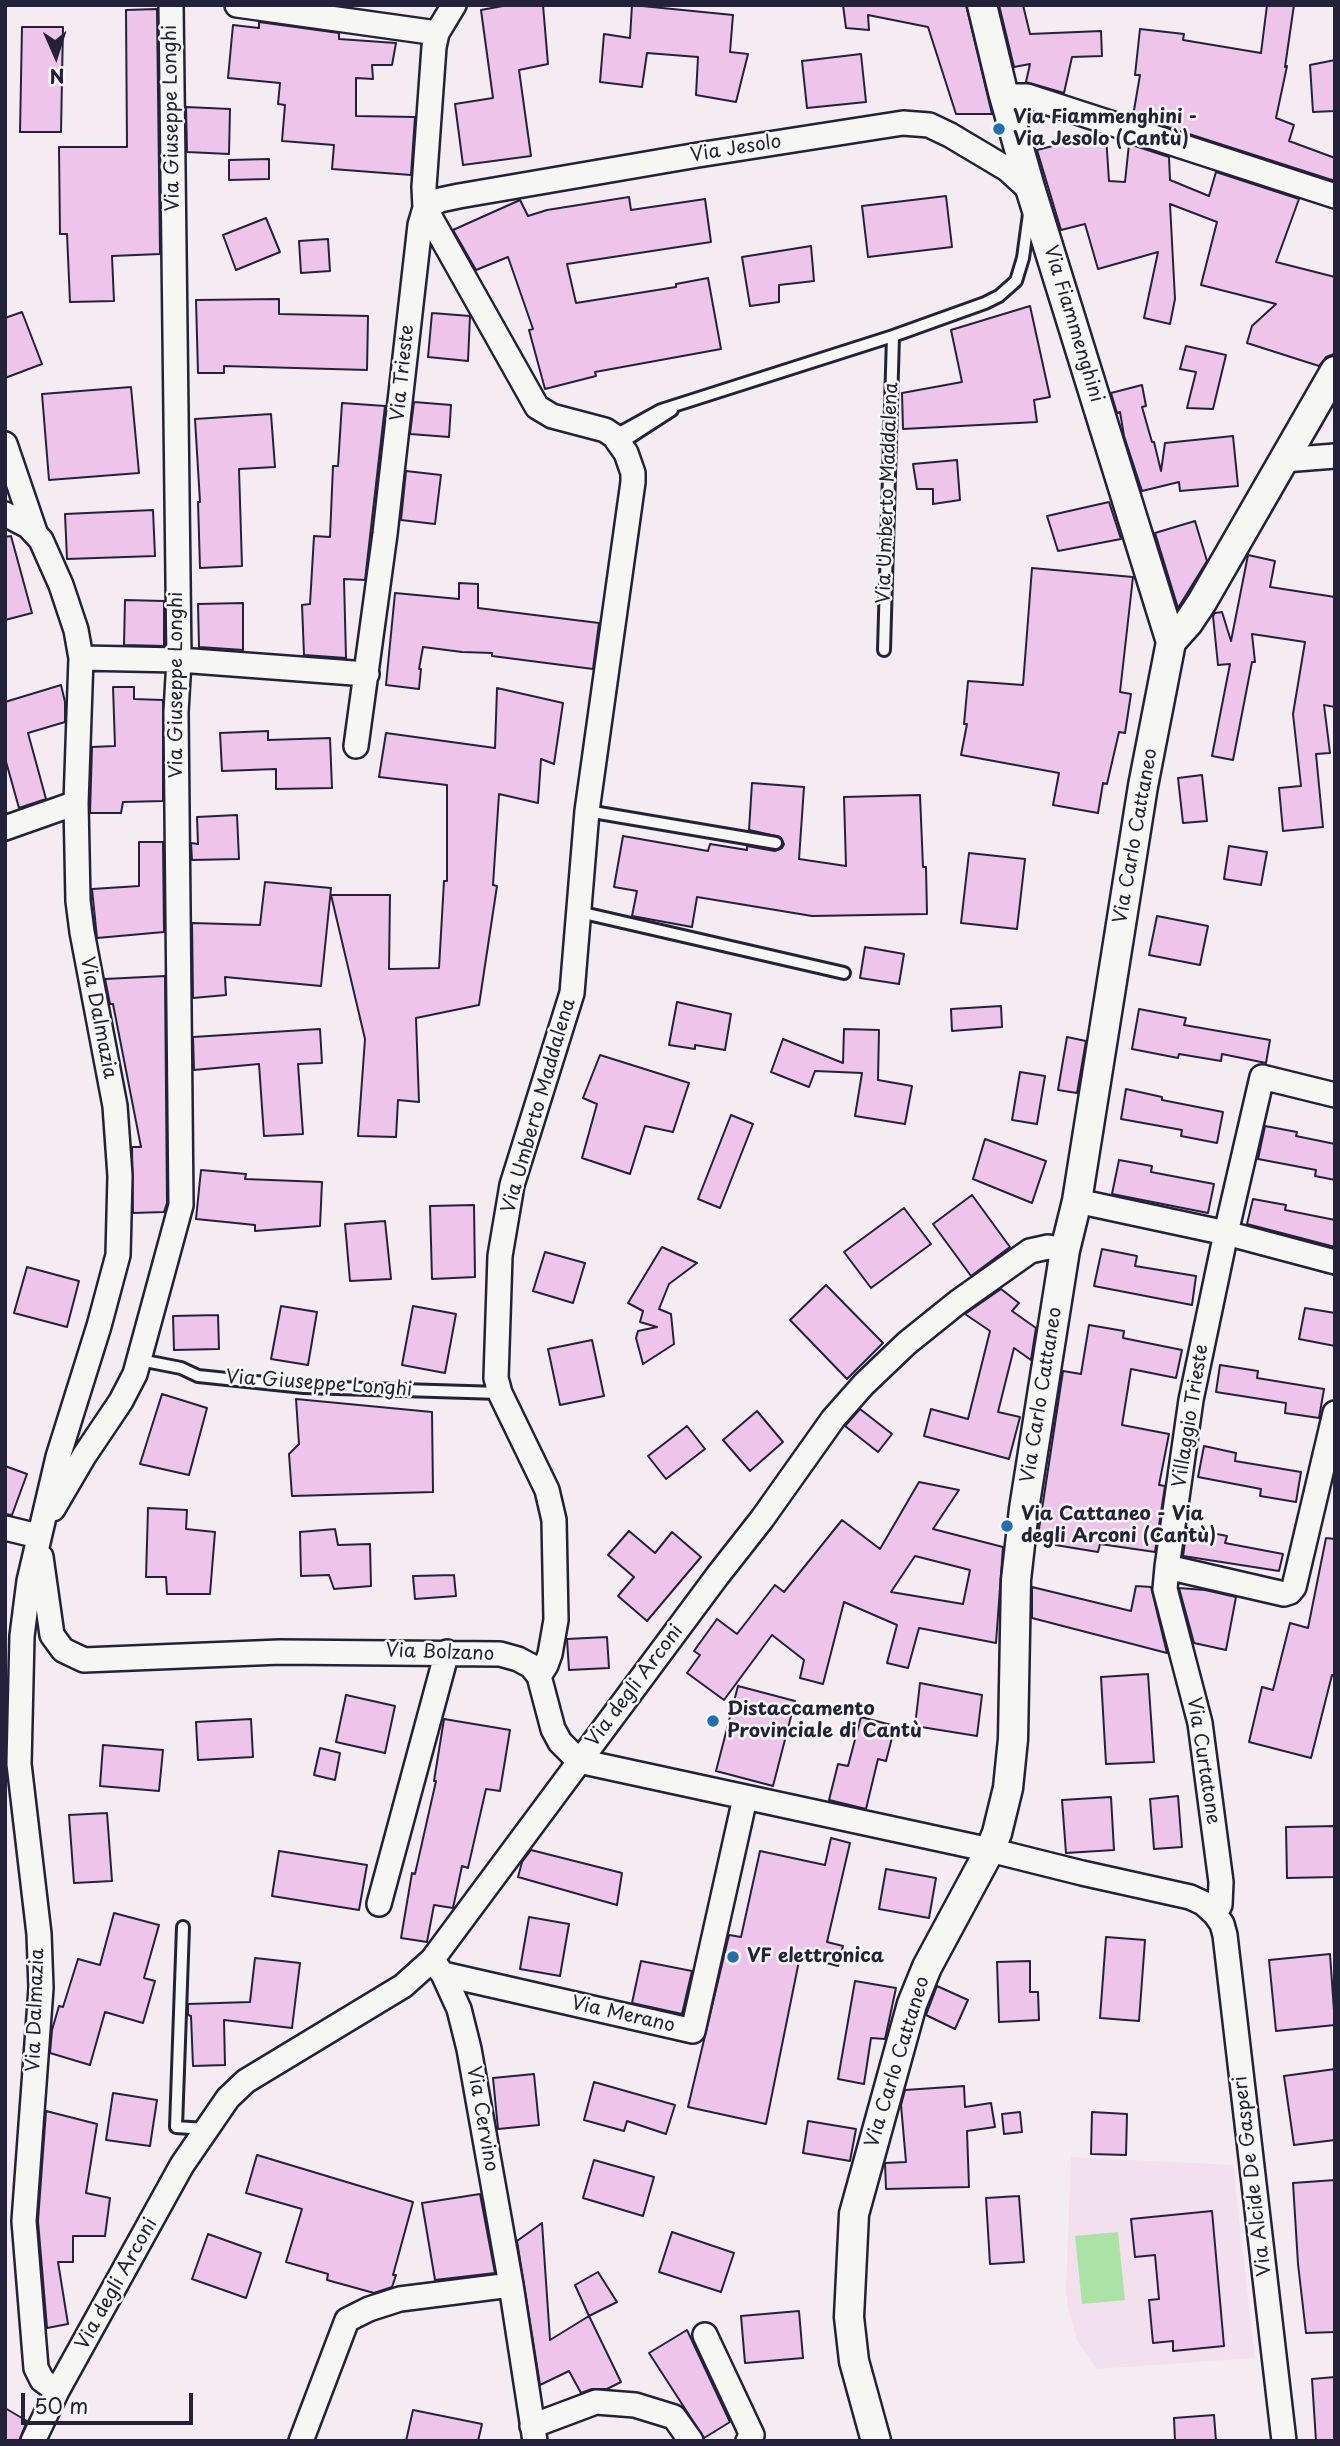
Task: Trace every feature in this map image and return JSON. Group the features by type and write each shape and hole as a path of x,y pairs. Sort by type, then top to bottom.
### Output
{"street":[{"name":"Via Giuseppe Longhi","path":"38,1536 84,1455 121,1401 140,1360 178,1217 181,1193 176,712 179,660 171,5"},
{"path":"237,5 437,33"},
{"name":"Via Trieste","path":"356,746 367,674 420,225 425,208 424,187 437,33 454,5"},
{"name":"Via Fiammenghini","path":"982,5 1031,191 1171,642"},
{"path":"1006,100 1013,96 1027,96 1335,195"},
{"name":"Via Jesolo","path":"425,208 450,198 618,168 902,123 929,125 950,135 1007,169 1031,191"},
{"path":"425,208 537,407 552,416 605,430 617,439"},
{"name":"Via Carlo Cattaneo","path":"876,2441 853,2361 849,2317 854,2214 912,2004 927,1967 998,1833 1008,1788 1013,1739 1013,1643 1017,1570 1024,1509 1065,1250 1077,1201 1143,786 1171,642 1202,602 1335,371"},
{"name":"Via Umberto Maddalena","path":"539,1676 550,1654 556,1620 554,1520 547,1490 500,1393 496,1378 502,1244 512,1185 572,993 587,811 634,482 630,463 617,439"},
{"name":"Via Dalmazia","path":"5,444 34,531 41,540 65,595 81,658 76,803 78,901 115,1106 120,1221 118,1255 58,1457 38,1536 29,1581 22,1649 15,1807 39,1934 41,1988 24,2221 36,2368 42,2380 57,2391"},
{"path":"1284,460 1335,456"},
{"path":"5,496 15,483 15,474"},
{"path":"5,514 34,531"},
{"path":"81,658 179,660 367,674"},
{"path":"5,828 76,803"},
{"name":"Villaggio Trieste","path":"1167,1567 1191,1400 1262,1077 1335,1095"},
{"path":"1077,1201 1226,1233 1335,1262"},
{"name":"Via degli Arconi","path":"33,2441 57,2391 182,2165 228,2098 246,2081 437,1967 579,1761 762,1519 833,1419 864,1384 907,1343 948,1310 1030,1251 1048,1247 1065,1250"},
{"path":"1167,1567 1284,1594 1290,1592 1294,1587 1335,1413"},
{"path":"5,1528 38,1536"},
{"name":"Via Bolzano","path":"38,1536 52,1635 63,1650 84,1660 280,1652 500,1654 518,1659 539,1676"},
{"name":"Via Curtatone","path":"1167,1567 1165,1589 1200,1723 1221,1882 1220,1905 1215,1914"},
{"path":"379,1904 447,1653"},
{"path":"539,1676 553,1729 560,1742 579,1761 990,1850 1190,1897 1203,1903 1215,1914"},
{"name":"Via Merano","path":"437,1967 693,2031 745,1798"},
{"name":"Via Alcide De Gasperi","path":"1215,1914 1225,1935 1284,2441"},
{"name":"Via Cervino","path":"437,1967 459,2009 469,2049 511,2285 533,2433 596,2402 635,2406 674,2417 691,2441"},
{"path":"301,2441 347,2320 369,2309 400,2299 511,2285"},
{"path":"705,2335 752,2435 748,2441"}],"lane":[{"path":"617,439 677,407 893,336 999,296 1016,281 1025,248 1031,191"},
{"name":"Via Umberto Maddalena","path":"884,650 893,336"},
{"path":"587,811 776,843"},
{"path":"579,912 845,973"},
{"name":"Via Giuseppe Longhi","path":"140,1360 181,1368 198,1376 304,1387 500,1393"},
{"path":"183,1927 176,2127 205,2129"}],"shaded area":[{"path":"1071,2157 1233,2165 1255,2358 1096,2369 1077,2340 1068,2308 1066,2290"}],"green space":[{"path":"1118,2232 1125,2300 1082,2304 1075,2236"}],"building":[{"path":"508,5 543,5 548,64 519,70 531,156 463,165 455,104 493,98 481,10"},
{"path":"632,5 733,15 730,52 748,54 736,102 696,95 698,57 647,53 642,87 600,82 604,34 630,38"},
{"path":"843,5 966,5 992,114 956,114 928,27 868,15 869,30 846,28"},
{"path":"999,5 1023,5 1030,34 1101,31 1102,56 1072,57 1064,93 1026,82 1030,64 1014,67"},
{"path":"1267,5 1294,5 1285,67 1287,66 1276,118 1294,125 1289,141 1335,158 1335,181 1133,116 1140,75 1135,75 1140,29 1184,34 1183,40 1261,53"},
{"path":"157,9 160,254 112,256 114,301 70,302 67,234 60,234 59,147 127,147 126,10"},
{"path":"259,22 339,33 339,39 396,43 392,65 372,65 373,79 356,78 356,116 415,117 411,175 332,169 334,145 282,141 285,105 278,104 280,83 228,78 233,25 259,28"},
{"path":"22,27 63,27 61,132 20,132"},
{"path":"861,54 866,102 807,108 802,61"},
{"path":"1335,60 1335,111 1313,112 1310,65"},
{"path":"186,107 230,109 229,154 187,152"},
{"path":"1100,134 1106,136 1109,181 1125,182 1129,144 1169,157 1170,180 1209,196 1216,172 1299,199 1276,262 1335,277 1334,354 1326,357 1319,366 1247,343 1252,326 1276,304 1201,285 1217,222 1170,204 1175,299 1170,324 1144,318 1158,252 1098,269 1085,224 1061,230 1037,150"},
{"path":"269,159 269,179 229,180 229,160"},
{"path":"946,196 952,247 868,257 862,206"},
{"path":"629,197 631,210 705,199 711,242 567,264 576,303 676,287 676,284 708,278 721,349 595,372 596,376 545,389 529,330 533,329 508,257 476,270 453,230 520,200 528,216 547,210"},
{"path":"266,218 280,252 236,270 223,235"},
{"path":"328,239 330,271 301,273 299,241"},
{"path":"811,246 814,281 779,285 779,302 750,306 742,257"},
{"path":"279,299 279,314 368,316 367,370 224,366 224,373 198,373 196,300"},
{"path":"1030,306 1050,397 1034,400 1037,422 903,429 902,393 962,382 951,330"},
{"path":"22,312 42,364 5,378 5,318"},
{"path":"432,313 470,316 468,361 428,357"},
{"path":"1186,346 1226,355 1213,409 1187,408 1196,372 1180,369"},
{"path":"1142,385 1146,406 1142,407 1161,471 1165,443 1233,436 1238,486 1180,491 1179,482 1142,491 1124,436 1120,412 1117,413 1111,393"},
{"path":"131,387 139,473 49,480 42,394"},
{"path":"414,402 451,405 449,437 410,434"},
{"path":"342,403 385,406 365,580 344,579 346,658 304,655 302,605 310,604 314,536 330,537 333,466 338,466"},
{"path":"271,414 275,467 239,469 242,566 200,568 200,502 195,419"},
{"path":"957,460 960,500 933,504 933,489 917,489 913,464"},
{"path":"406,471 441,475 435,524 401,520"},
{"path":"1109,502 1121,539 1058,551 1047,516"},
{"path":"153,510 155,556 67,559 65,514"},
{"path":"1195,521 1207,561 1178,608 1155,533"},
{"path":"11,536 32,613 5,620 5,537"},
{"path":"1248,555 1275,561 1270,587 1335,597 1335,707 1324,705 1330,753 1316,754 1323,827 1283,831 1279,788 1301,786 1293,714 1305,642 1252,634 1255,662 1252,662 1233,760 1212,756 1230,664 1218,665 1213,616 1222,612 1231,641"},
{"path":"1032,568 1133,577 1120,692 1131,694 1125,733 1119,732 1107,784 1103,783 1098,813 1053,805 1059,773 961,755 967,724 964,724 968,681 1023,685"},
{"path":"459,583 478,584 478,608 599,623 593,669 492,656 492,653 423,647 419,689 386,685 395,593 459,599"},
{"path":"125,600 164,601 164,646 124,645"},
{"path":"243,603 243,650 199,647 198,604"},
{"path":"61,685 65,702 65,722 28,733 46,799 19,808 5,758 5,702"},
{"path":"113,687 134,687 134,699 163,700 163,801 123,802 121,813 90,813 92,747 115,746"},
{"path":"497,688 563,703 554,764 541,759 538,803 499,794 493,885 497,886 479,1005 416,1018 419,1102 398,1100 396,1137 358,1136 365,1039 331,895 390,895 389,969 439,968 444,881 447,881 447,785 379,777 386,733 495,748"},
{"path":"268,731 268,740 330,738 332,788 276,789 276,769 222,771 220,733"},
{"path":"1202,775 1207,821 1183,823 1178,778"},
{"path":"752,783 804,787 799,859 846,866 844,797 920,795 927,914 812,916 697,897 692,927 632,916 637,891 614,887 623,836 708,851 710,844 747,850 747,846 775,851 782,848 784,844 780,837 749,830"},
{"path":"237,815 239,859 192,860 191,843 198,844 197,817"},
{"path":"139,842 163,842 164,932 97,938 92,889 139,886"},
{"path":"1229,846 1267,852 1261,885 1224,879"},
{"path":"969,853 1025,859 1017,929 961,923"},
{"path":"265,882 331,888 321,986 225,977 226,995 193,998 192,923 260,925"},
{"path":"1157,916 1208,926 1200,965 1149,955"},
{"path":"865,947 904,954 899,984 860,978"},
{"path":"165,976 167,1203 164,1212 133,1213 132,1147 141,1147 113,1004 110,1004 105,979"},
{"path":"677,1002 731,1014 725,1050 695,1045 695,1049 669,1045"},
{"path":"1001,1006 1002,1027 952,1031 951,1009"},
{"path":"1139,1009 1186,1018 1184,1025 1270,1040 1266,1063 1222,1054 1221,1061 1179,1054 1178,1058 1132,1049"},
{"path":"320,1029 322,1063 298,1064 303,1134 264,1136 259,1064 194,1070 193,1037"},
{"path":"844,1029 879,1030 878,1080 912,1086 905,1124 855,1116 862,1073 815,1071 809,1087 771,1072 783,1039 843,1063"},
{"path":"1067,1037 1086,1041 1077,1093 1058,1090"},
{"path":"600,1055 689,1083 673,1132 645,1126 630,1174 582,1158 597,1104 583,1098"},
{"path":"1020,1072 1045,1076 1037,1124 1012,1120"},
{"path":"1126,1089 1162,1097 1162,1100 1223,1112 1217,1143 1181,1136 1182,1130 1121,1119"},
{"path":"731,1115 753,1124 720,1208 698,1199"},
{"path":"1265,1126 1297,1132 1296,1136 1335,1144 1335,1180 1315,1176 1316,1170 1258,1159"},
{"path":"985,1139 1046,1161 1032,1203 973,1179"},
{"path":"1119,1160 1152,1166 1151,1172 1214,1184 1208,1213 1112,1194"},
{"path":"201,1170 246,1174 245,1179 322,1182 320,1226 255,1231 255,1225 196,1219"},
{"path":"972,1195 1010,1247 971,1276 933,1224"},
{"path":"1253,1199 1286,1205 1285,1210 1335,1220 1335,1247 1247,1224"},
{"path":"474,1205 475,1277 432,1279 430,1206"},
{"path":"904,1208 931,1244 871,1288 844,1252"},
{"path":"385,1221 391,1279 350,1281 345,1224"},
{"path":"662,1247 697,1263 669,1284 659,1309 671,1314 674,1344 643,1364 636,1338 638,1331 657,1327 640,1322 643,1311 628,1303"},
{"path":"1102,1249 1137,1256 1135,1266 1196,1276 1192,1305 1094,1286"},
{"path":"545,1252 585,1263 573,1303 533,1291"},
{"path":"27,1267 79,1281 67,1327 14,1313"},
{"path":"826,1285 883,1343 847,1379 790,1320"},
{"path":"1001,1289 1019,1303 1012,1311 1036,1328 1031,1360 1014,1348 998,1412 1020,1417 1009,1459 924,1436 931,1409 968,1419 990,1331 965,1314"},
{"path":"281,1306 317,1312 308,1365 271,1359"},
{"path":"413,1306 456,1314 445,1373 402,1365"},
{"path":"1305,1308 1335,1313 1335,1346 1299,1339"},
{"path":"218,1315 219,1349 174,1350 173,1316"},
{"path":"1089,1325 1124,1331 1123,1338 1182,1350 1176,1378 1131,1369 1122,1425 1169,1434 1159,1485 1165,1486 1155,1552 1100,1544 1098,1552 1037,1542 1063,1371 1081,1374"},
{"path":"592,1340 604,1396 560,1405 548,1349"},
{"path":"1220,1365 1258,1371 1257,1378 1324,1389 1319,1418 1285,1413 1286,1403 1216,1392"},
{"path":"162,1394 207,1408 189,1475 140,1464"},
{"path":"296,1399 432,1412 433,1492 292,1496 289,1454 299,1444"},
{"path":"860,1409 892,1434 878,1452 845,1426"},
{"path":"757,1411 783,1442 750,1471 723,1440"},
{"path":"687,1426 705,1449 666,1479 648,1456"},
{"path":"1204,1446 1236,1453 1235,1461 1301,1472 1296,1502 1260,1496 1261,1489 1198,1477"},
{"path":"5,1466 27,1474 12,1515 5,1514"},
{"path":"919,1482 959,1490 933,1529 1003,1547 996,1643 919,1628 908,1668 887,1663 897,1625 844,1602 823,1684 800,1678 804,1660 772,1635 724,1700 687,1673 700,1655 694,1651 717,1619 737,1634 775,1585 784,1592 842,1520 880,1549","holes":["915,1556 970,1570 963,1604 891,1592"]},
{"path":"148,1508 187,1510 186,1529 215,1532 210,1594 167,1594 166,1577 146,1577"},
{"path":"1187,1528 1227,1536 1225,1543 1283,1554 1279,1571 1183,1556"},
{"path":"335,1529 338,1545 370,1544 371,1586 334,1589 329,1575 301,1576 300,1532"},
{"path":"629,1531 655,1553 672,1532 701,1557 647,1621 618,1596 634,1577 608,1555"},
{"path":"1326,1538 1335,1539 1335,1676 1332,1675 1311,1758 1249,1742 1262,1687 1273,1690 1290,1623 1308,1628"},
{"path":"454,1575 456,1596 415,1599 413,1576"},
{"path":"1136,1586 1151,1587 1167,1653 1032,1618 1032,1587 1131,1611"},
{"path":"1179,1588 1236,1597 1226,1650 1194,1643"},
{"path":"607,1637 609,1668 569,1670 567,1639"},
{"path":"1148,1674 1154,1762 1106,1764 1101,1677"},
{"path":"920,1683 982,1695 977,1736 915,1726"},
{"path":"738,1686 795,1701 773,1786 716,1771"},
{"path":"346,1695 395,1706 385,1753 336,1742"},
{"path":"861,1717 895,1726 886,1761 878,1759 866,1809 829,1800 838,1764 848,1766"},
{"path":"251,1719 253,1757 198,1760 196,1722"},
{"path":"444,1719 510,1730 500,1791 486,1789 468,1868 462,1866 453,1908 434,1905 427,1942 401,1938 412,1873 415,1874 436,1781"},
{"path":"103,1745 163,1750 159,1791 100,1786"},
{"path":"320,1748 340,1753 335,1780 314,1775"},
{"path":"1178,1796 1182,1847 1154,1849 1150,1799"},
{"path":"1111,1797 1114,1850 1066,1853 1062,1800"},
{"path":"107,1813 112,1881 74,1883 69,1815"},
{"path":"1335,1826 1335,1877 1287,1878 1286,1827"},
{"path":"831,1838 850,1843 827,1942 843,1946 838,1966 800,1956 766,2124 688,2107 729,1935 741,1937 760,1851 825,1865"},
{"path":"531,1850 622,1873 617,1905 518,1877 522,1862"},
{"path":"279,1851 367,1865 359,1910 272,1896"},
{"path":"886,1869 936,1878 929,1918 879,1909"},
{"path":"114,1913 159,1925 144,1978 155,1981 143,2023 105,2012 90,2065 50,2053 52,2030 59,2006 63,2007 78,1959 100,1965"},
{"path":"529,1917 569,1924 560,1976 520,1969"},
{"path":"1106,1937 1145,1940 1139,2021 1100,2018"},
{"path":"1330,1954 1335,2025 1276,2031 1269,1960"},
{"path":"255,1958 300,1963 292,2028 224,2020 225,2065 193,2066 188,2004 250,2002"},
{"path":"641,1961 692,1971 682,2014 632,2003"},
{"path":"1030,1961 1030,1992 1038,1992 1039,2020 999,2022 997,1962"},
{"path":"855,1981 896,1988 885,2039 871,2038 864,2084 838,2079"},
{"path":"937,1986 968,2000 955,2029 926,2015"},
{"path":"1335,2069 1335,2140 1294,2145 1284,2076"},
{"path":"534,2074 539,2125 498,2129 493,2078"},
{"path":"594,2082 675,2105 666,2134 627,2121 624,2131 584,2120"},
{"path":"964,2086 965,2107 991,2103 995,2127 967,2131 969,2187 886,2189 885,2163 906,2162 901,2105 905,2090"},
{"path":"113,2093 157,2100 150,2146 106,2140"},
{"path":"46,2111 97,2124 86,2193 110,2198 105,2236 73,2236 73,2262 58,2262 68,2324 47,2328 38,2221"},
{"path":"1020,2112 1022,2132 1004,2134 1002,2114"},
{"path":"1092,2112 1127,2114 1126,2155 1091,2154"},
{"path":"808,2121 856,2129 850,2161 803,2153"},
{"path":"257,2155 413,2202 392,2287 374,2293 327,2280 328,2274 286,2262 302,2209 246,2193"},
{"path":"594,2160 654,2177 643,2216 583,2198"},
{"path":"1335,2180 1335,2332 1306,2333 1293,2183"},
{"path":"480,2194 495,2273 435,2280 422,2203"},
{"path":"1019,2196 1024,2262 990,2264 986,2198"},
{"path":"1212,2211 1224,2346 1173,2351 1173,2341 1153,2343 1149,2300 1159,2299 1155,2255 1135,2257 1131,2219"},
{"path":"542,2223 550,2340 589,2316 621,2382 607,2389 592,2389 581,2393 569,2371 540,2385 517,2241"},
{"path":"672,2232 734,2253 721,2292 659,2272"},
{"path":"208,2234 261,2253 246,2298 192,2279"},
{"path":"598,2272 617,2302 589,2316 575,2285"},
{"path":"799,2311 803,2358 745,2363 741,2316"},
{"path":"687,2330 730,2422 704,2438 649,2353"},
{"path":"1335,2377 1335,2441 1316,2441 1312,2379"},
{"path":"5,2408 27,2421 19,2441 5,2441"},
{"path":"413,2410 482,2424 478,2441 406,2441"},
{"path":"1214,2415 1216,2441 1175,2441 1174,2418"}],"place":[{"name":"Via Fiammenghini - Via Jesolo (Cantù)","path":"999,129"},
{"name":"Via Cattaneo - Via degli Arconi (Cantù)","path":"1007,1526"},
{"name":"Distaccamento Provinciale di Cantù","path":"713,1721"},
{"name":"VF elettronica","path":"733,1957"}]}
